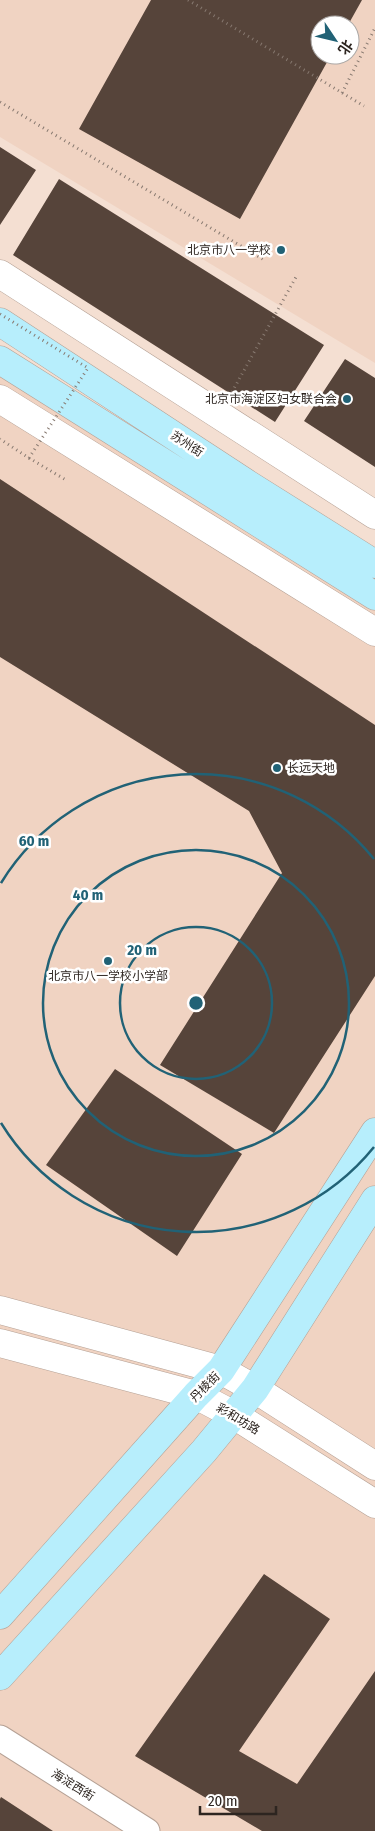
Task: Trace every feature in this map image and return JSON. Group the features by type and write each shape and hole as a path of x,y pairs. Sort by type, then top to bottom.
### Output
{"main road":[{"name":"苏州街","path":"0,322 246,483 375,564"},
{"path":"0,360 375,596"},
{"name":"丹棱街","path":"0,1615 196,1394 221,1370 375,1132"},
{"path":"0,1676 197,1458 255,1389 375,1200"}],"street":[{"path":"0,274 375,515"},
{"path":"0,399 375,632"},
{"path":"0,1310 221,1370 255,1389 375,1466"},
{"name":"彩和坊路","path":"0,1343 196,1394 234,1415 375,1504"},
{"name":"海淀西街","path":"0,1738 147,1831"}],"path":[{"path":"188,0 364,106"},
{"path":"342,93 375,28"},
{"path":"0,102 266,261"},
{"path":"219,415 296,277"},
{"path":"0,314 88,368 29,458"},
{"path":"0,439 66,480"}],"shaded area":[{"name":"北京市八一学校","path":"0,0 375,0 375,363 0,137"},
{"path":"0,360 375,596 375,1831 0,1831"}],"building":[{"path":"151,0 362,0 354,15 310,15 310,65 325,65 240,219 79,129"},
{"path":"0,147 36,170 0,225"},
{"path":"59,179 324,345 275,422 13,255"},
{"name":"北京市海淀区妇女联合会","path":"345,359 375,378 375,467 304,421"},
{"name":"长远天地","path":"0,479 375,725 375,976 274,1133 160,1065 282,873 249,811 0,657"},
{"path":"115,1069 242,1154 177,1256 46,1165"},
{"path":"264,1574 330,1619 239,1751 297,1784 375,1671 375,1831 262,1831 135,1756"},
{"path":"1,1797 53,1831 0,1831"}],"place":[{"name":"北京市八一学校","path":"281,250"},
{"name":"北京市海淀区妇女联合会","path":"347,399"},
{"name":"长远天地","path":"277,768"},
{"name":"北京市八一学校小学部","path":"108,961"}]}
